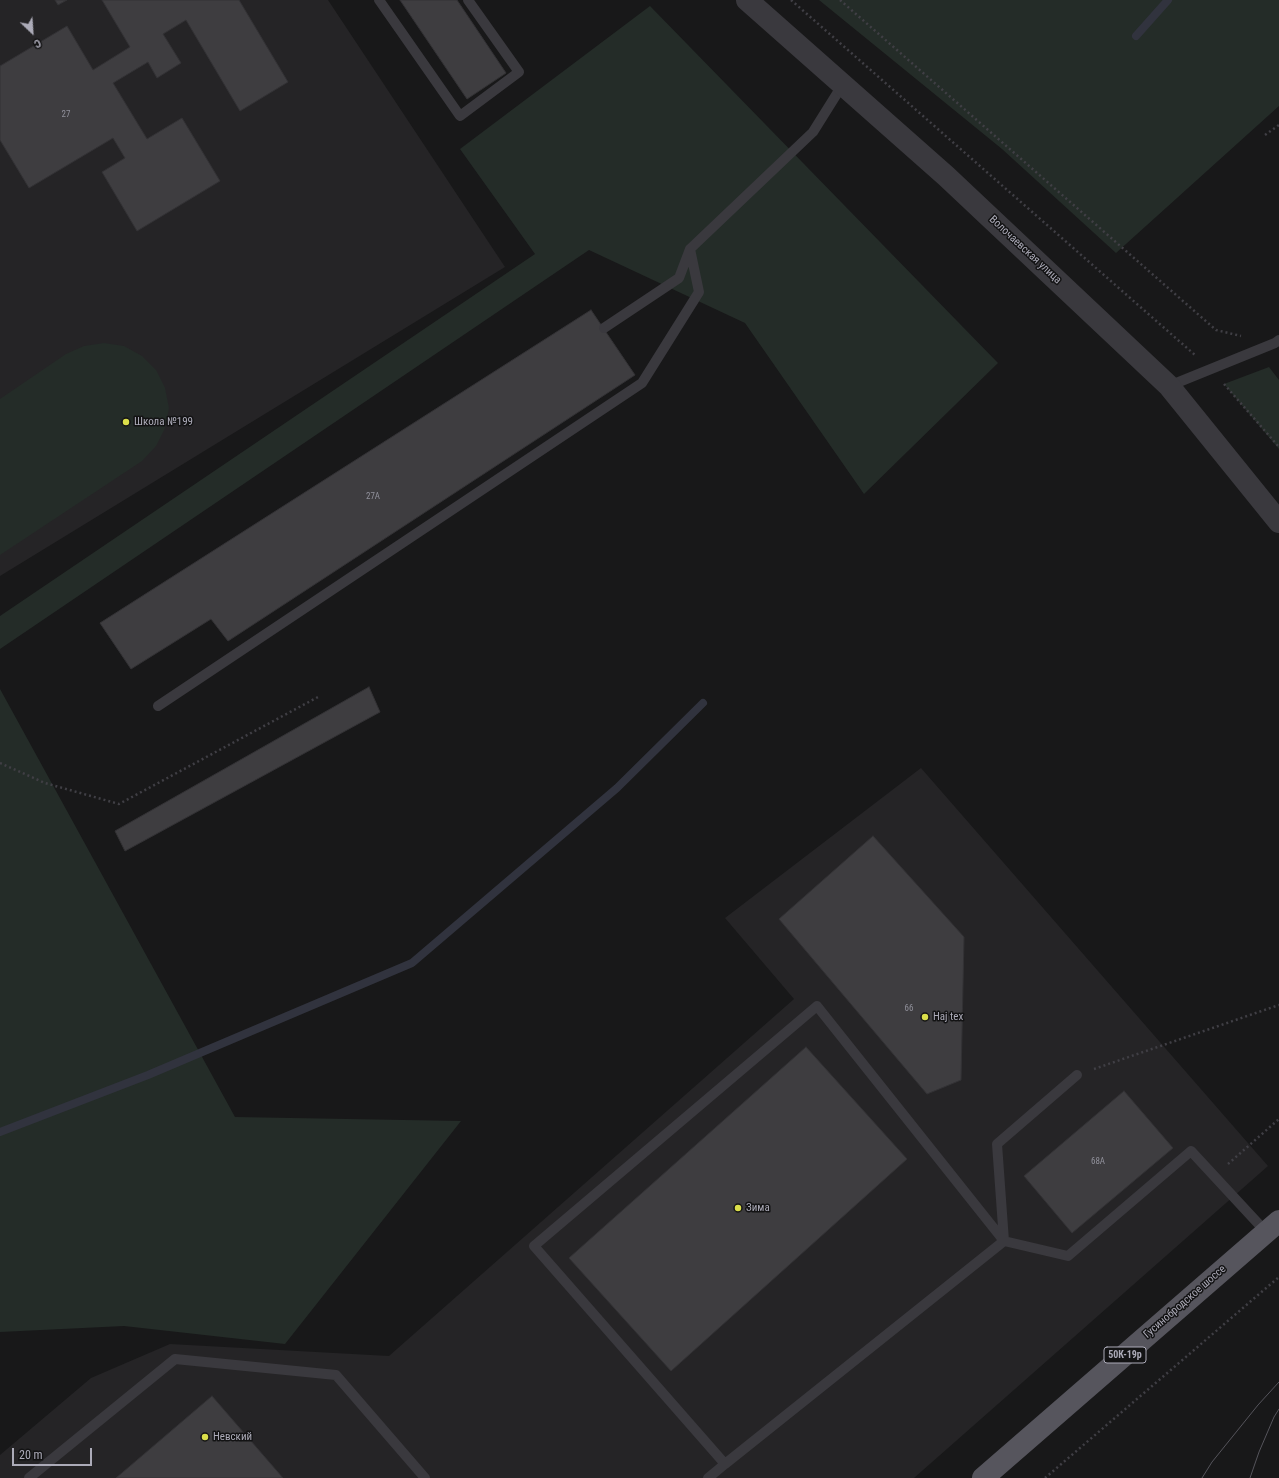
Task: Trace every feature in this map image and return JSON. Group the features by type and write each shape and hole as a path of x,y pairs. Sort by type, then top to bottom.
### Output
{"main road":[{"name":"Гусинобродское шоссе","path":"983,1478 1273,1226"}],"street":[{"name":"Волочаевская улица","path":"747,0 946,176 1169,386 1279,522"}],"lane":[{"path":"379,0 460,116 519,72 468,0"},
{"path":"604,328 679,278 690,250 813,132 843,84"},
{"path":"158,706 642,384 699,292 690,250"},
{"path":"1169,386 1278,344"},
{"path":"725,1464 534,1246 817,1006 1004,1241 1068,1256 1191,1151 1215,1176 1273,1226"},
{"path":"1004,1241 998,1144 1077,1075"},
{"path":"708,1478 1004,1241"},
{"path":"29,1478 175,1359 336,1375 425,1478"}],"path":[{"path":"791,0 1211,369 1279,447"},
{"path":"840,0 1216,330 1278,344"},
{"path":"1265,135 1279,125"},
{"path":"0,763 45,783 119,804 318,697"},
{"path":"1077,1075 1279,1005"},
{"path":"1215,1176 1279,1119"},
{"path":"1045,1478 1279,1277"}],"shaded area":[{"name":"Школа №199","path":"0,0 328,0 505,267 0,576"},
{"path":"819,0 1279,0 1279,106 1116,253 1002,149"},
{"path":"650,6 998,363 864,494 745,323 589,250 0,649 0,616 535,254 460,149"},
{"path":"104,343 124,346 142,356 156,370 165,388 169,408 165,428 156,446 142,461 0,555 0,399 66,354 84,346"},
{"path":"1269,367 1279,380 1279,449 1224,384"},
{"path":"0,689 235,1117 461,1121 285,1344 124,1326 0,1332"},
{"path":"921,768 1268,1166 914,1478 0,1478 0,1455 91,1378 170,1344 389,1356 794,999 725,918"}],"building":[{"path":"55,0 67,0 58,5"},
{"path":"102,0 239,0 288,82 240,111 186,20 163,34 181,63 157,78 148,62 113,83 147,139 182,118 220,181 137,231 102,172 125,158 113,138 29,188 0,140 0,66 67,26 93,70 130,47"},
{"path":"400,0 457,0 506,73 467,99"},
{"path":"591,310 635,375 228,641 211,619 131,669 100,623"},
{"path":"369,687 380,712 125,851 115,831"},
{"path":"873,836 964,937 961,1080 927,1094 779,919"},
{"name":"Зима","path":"806,1047 907,1159 671,1371 569,1258"},
{"path":"1124,1091 1173,1148 1072,1233 1024,1176"},
{"name":"Невский","path":"212,1396 283,1478 116,1478"}],"waterway":[{"path":"1136,36 1168,0"},
{"path":"0,1132 148,1075 412,963 617,788 703,703"}],"tram line":[{"path":"1202,1478 1212,1462 1258,1405 1279,1382"},
{"path":"1250,1478 1259,1452 1279,1409"}],"place":[{"name":"Школа №199","path":"126,422"},
{"name":"Haj tex","path":"925,1017"},
{"name":"Зима","path":"738,1208"},
{"name":"Невский","path":"205,1437"}]}
